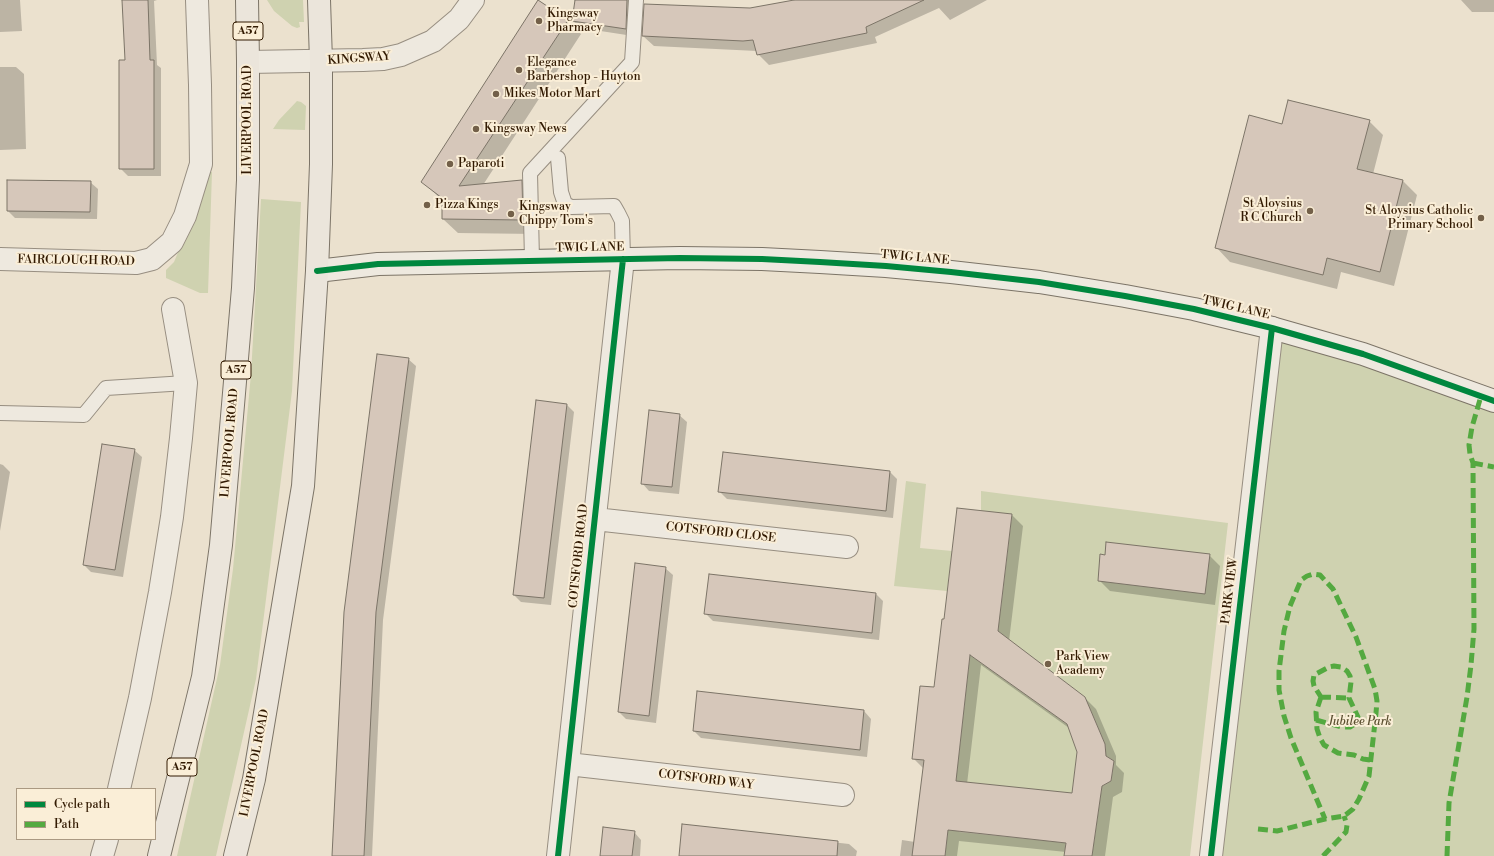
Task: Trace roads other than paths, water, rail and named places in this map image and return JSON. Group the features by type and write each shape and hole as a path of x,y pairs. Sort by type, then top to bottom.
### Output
{"highway":[{"name":"LIVERPOOL ROAD","path":"159,856 203,677 221,545 243,288 248,180 247,0"},
{"name":"LIVERPOOL ROAD","path":"235,856 254,779 303,486 317,271 321,164 321,61 319,0"}],"street":[{"name":"FAIRCLOUGH ROAD","path":"0,259 136,263 152,259 172,242 185,216 201,164 197,0"},
{"name":"KINGSWAY","path":"248,62 383,59 401,55 433,41 459,19 473,0"},
{"name":"COTSFORD ROAD","path":"558,856 623,259"},
{"name":"TWIG LANE","path":"317,271 378,264 532,260 762,259 886,266 951,272 1039,282 1194,309 1272,328 1363,354 1494,401"},
{"path":"119,788 140,698 160,592 172,517 186,383 173,309"},
{"name":"PARK VIEW","path":"1211,856 1272,328"},
{"name":"COTSFORD CLOSE","path":"594,519 847,547"},
{"name":"COTSFORD WAY","path":"568,764 843,795"},
{"path":"102,856 106,840"}],"lane":[{"path":"532,260 530,173 632,62 636,0"},
{"path":"558,158 561,192 565,204 571,207 614,206 622,222 623,259"},
{"path":"0,413 84,415 106,388 186,383"}],"place":[{"name":"Kingsway Pharmacy","path":"539,21"},
{"name":"Elegance Barbershop - Huyton","path":"519,70"},
{"name":"Mikes Motor Mart","path":"496,94"},
{"name":"Kingsway News","path":"476,129"},
{"name":"Paparoti","path":"450,164"},
{"name":"Pizza Kings","path":"427,205"},
{"name":"St Aloysius R C Church","path":"1310,211"},
{"name":"Kingsway Chippy Tom's","path":"511,214"},
{"name":"St Aloysius Catholic Primary School","path":"1481,218"},
{"name":"Park View Academy","path":"1048,664"}],"park label":[{"name":"Jubilee Park","path":"1360,722"}]}
